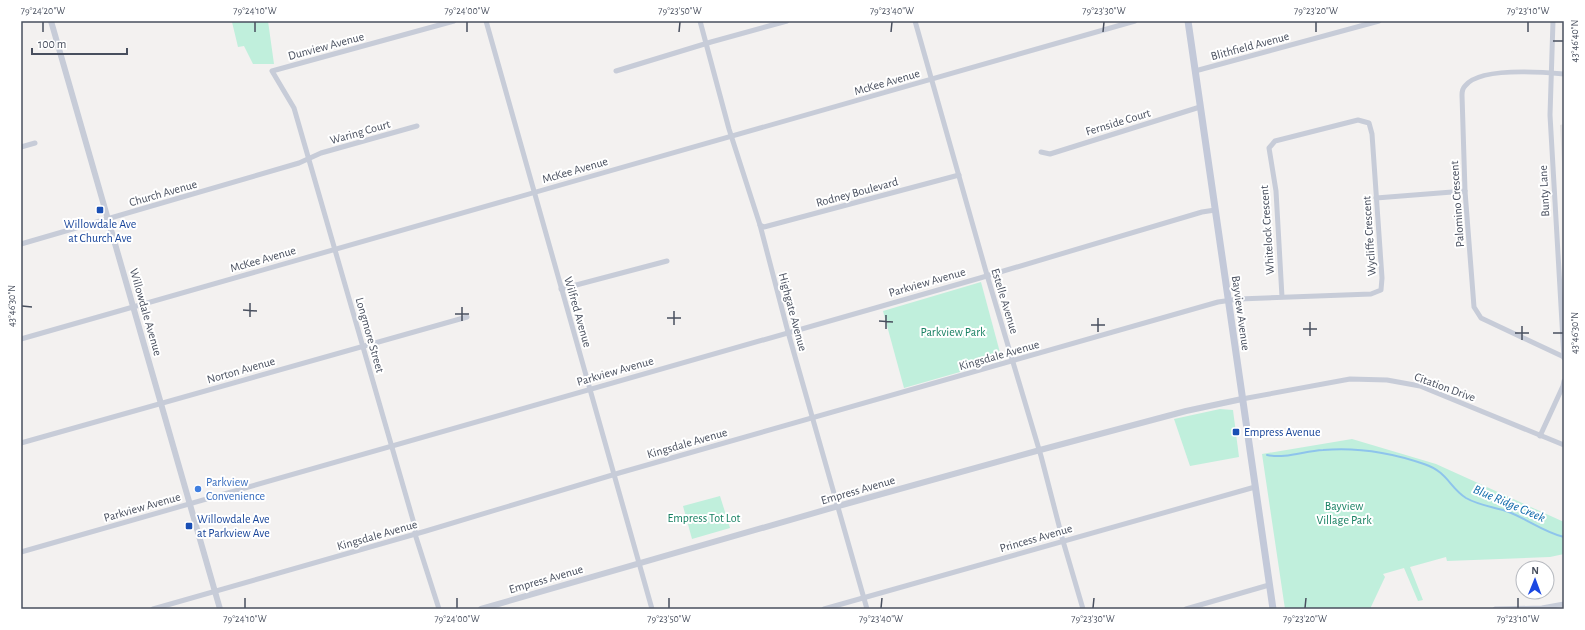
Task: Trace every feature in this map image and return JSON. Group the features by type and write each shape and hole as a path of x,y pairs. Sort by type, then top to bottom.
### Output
{"main road":[{"name":"Bayview Avenue","path":"1188,21 1272,609"}],"street":[{"name":"Willowdale Avenue","path":"51,21 220,609"},
{"name":"Dunview Avenue","path":"272,71 454,21"},
{"name":"Wilfred Avenue","path":"486,21 652,609"},
{"name":"Highgate Avenue","path":"700,21 732,136 760,225 788,332 867,609"},
{"path":"616,72 707,43 787,21"},
{"name":"Estelle Avenue","path":"915,21 987,276 1040,450 1063,541 1083,609"},
{"name":"McKee Avenue","path":"21,339 1135,21"},
{"name":"Blithfield Avenue","path":"1195,71 1379,21"},
{"name":"Bunty Lane","path":"1553,21 1550,115 1564,358"},
{"name":"Longmore Street","path":"272,71 294,108 363,346 390,446 439,609"},
{"name":"Palomino Crescent","path":"1551,73 1503,72 1472,80 1464,86 1462,95 1465,191 1474,307 1481,318 1564,358"},
{"path":"1551,73 1564,74"},
{"name":"Fernside Court","path":"1041,152 1050,154 1200,106"},
{"name":"Whitelock Crescent","path":"1282,298 1276,191 1269,148 1275,141 1358,120 1369,123"},
{"name":"Wycliffe Crescent","path":"1228,300 1371,294 1381,290 1382,278 1372,134 1369,123"},
{"name":"Waring Court","path":"309,159 321,153 417,126"},
{"path":"21,147 35,143"},
{"name":"Church Avenue","path":"21,244 309,159"},
{"name":"Rodney Boulevard","path":"760,225 764,227 959,175"},
{"path":"1376,198 1465,191"},
{"name":"Parkview Avenue","path":"21,552 987,276 1202,212 1215,210"},
{"path":"561,289 667,261"},
{"name":"Kingsdale Avenue","path":"153,609 416,534 613,475 1228,300"},
{"name":"Norton Avenue","path":"21,443 467,317"},
{"name":"Citation Drive","path":"1242,399 1350,379 1387,380 1420,386 1564,445"},
{"path":"1540,436 1563,386 1564,380"},
{"name":"Empress Avenue","path":"481,609 1040,450 1186,411 1242,399"},
{"name":"Princess Avenue","path":"824,609 1255,487"},
{"path":"1186,609 1269,585"},
{"path":"1495,609 1542,608 1564,604"}],"shaded area":[{"path":"1564,124 1564,201 1560,125"}],"green space":[{"path":"268,21 274,64 253,64 244,46 238,47 232,22"},
{"name":"Parkview Park","path":"981,282 1002,360 904,388 883,311"},
{"path":"1220,409 1233,410 1239,457 1190,466 1174,419"},
{"name":"Bayview Village Park","path":"1352,439 1436,464 1564,522 1564,554 1550,557 1447,561 1446,557 1410,567 1423,600 1418,601 1404,568 1383,574 1385,577 1370,609 1285,609 1262,454"},
{"name":"Empress Tot Lot","path":"720,496 730,528 692,539 683,506"}],"waterway":[{"name":"Blue Ridge Creek","path":"1267,455 1281,456 1316,451 1349,449 1387,454 1412,460 1432,467 1438,471 1460,494 1466,498 1506,511 1549,532 1564,537"}],"place":[{"name":"Willowdale Ave at Church Ave","path":"100,210"},
{"name":"Empress Avenue","path":"1236,432"},
{"name":"Parkview Convenience","path":"198,489"},
{"name":"Willowdale Ave at Parkview Ave","path":"189,526"}]}
